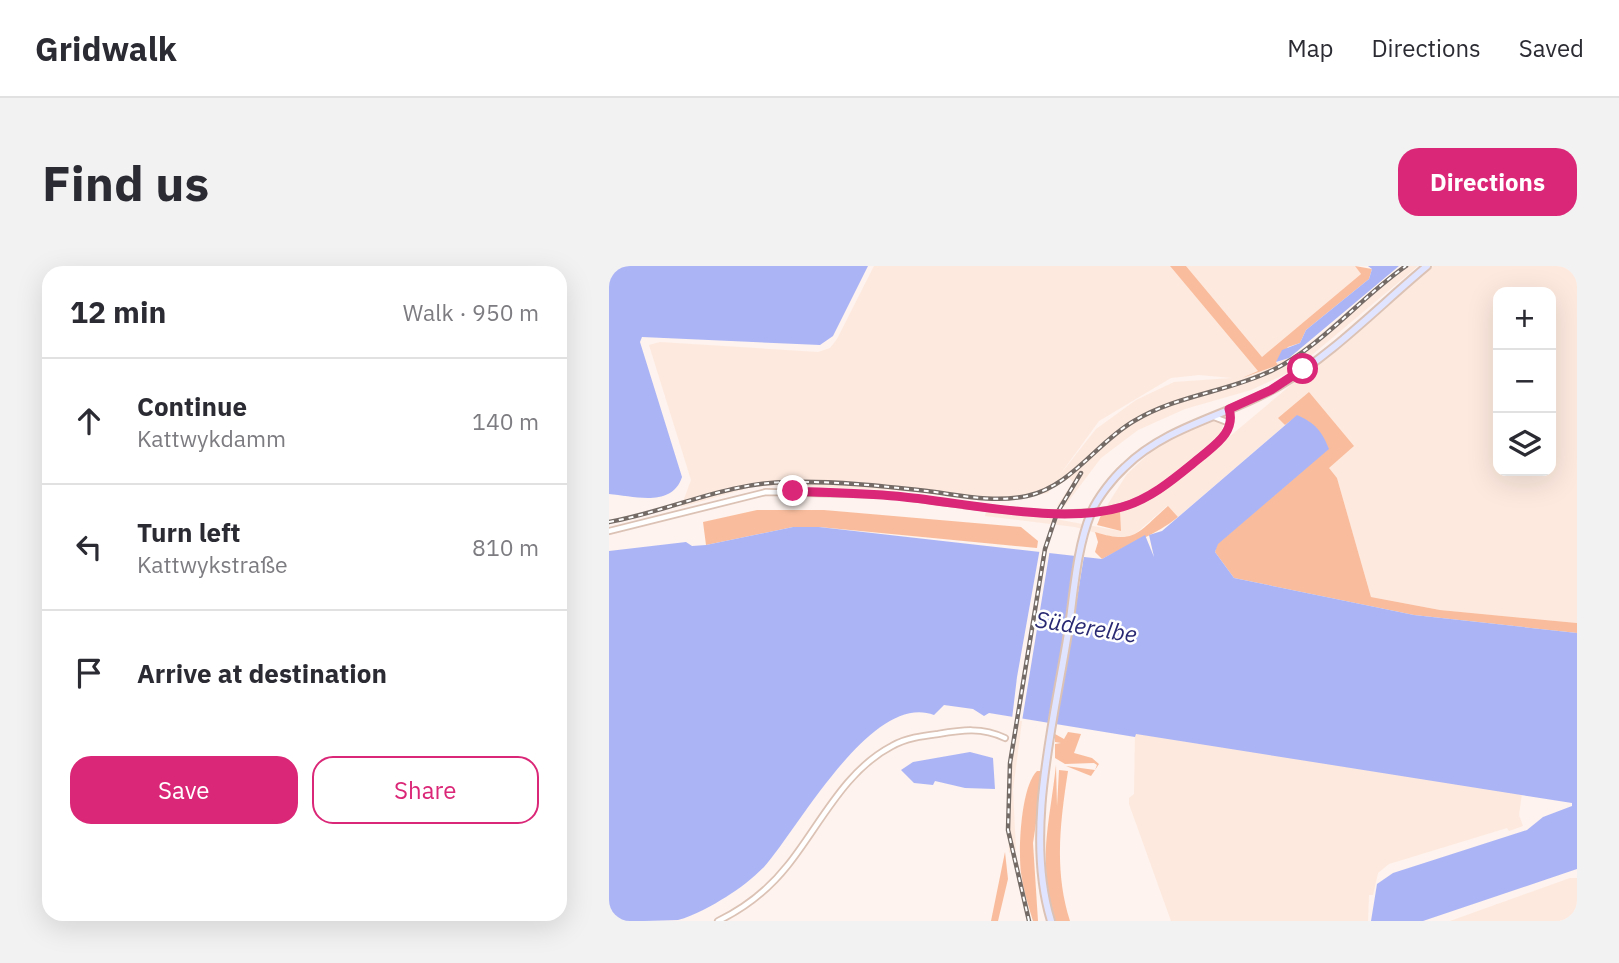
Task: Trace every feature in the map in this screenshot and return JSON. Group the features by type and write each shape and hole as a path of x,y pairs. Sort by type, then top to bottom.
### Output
{"main road":[{"path":"1051,921 1042,877 1041,849 1052,726 1080,555 1090,520 1113,482 1135,459 1166,436 1271,390 1303,369 1427,266"}],"street":[{"path":"609,531 717,502 766,492 887,495 1051,512 1100,512 1146,497 1198,459 1224,436 1229,409"},
{"path":"1209,416 1228,424"},
{"path":"718,921 742,908 770,885 788,866 824,813 878,754 908,738 955,731 982,730 1005,738"}],"shaded area":[{"path":"874,266 1170,266 1259,371 1248,377 1299,352 1402,266 1418,266 1294,370 1251,390 1185,409 1138,430 1101,458 1064,507 1057,506 1073,482 1069,478 1055,487 1053,484 1048,493 1006,501 913,491 781,485 752,487 681,507 691,480 649,345 660,342 818,352 830,348","holes":["1199,375 1232,378 1174,382 1136,400 1096,429 1059,476 1099,421 1171,378"]},
{"path":"1170,266 1186,266 1262,357 1361,274 1355,266 1372,269 1369,279 1306,330 1300,343 1288,347 1276,362 1278,365 1242,378 1258,371"},
{"path":"1186,266 1355,266 1361,274 1262,357"},
{"path":"1433,266 1577,266 1577,623 1440,610 1371,597 1337,478 1279,417 1285,425 1178,517 1167,506 1133,536 1117,539 1075,527 985,516 986,511 1050,518 1120,531 1120,511 1149,500 1174,483"},
{"path":"1309,392 1354,446 1329,468 1337,478 1371,597 1440,610 1577,623 1577,633 1414,615 1234,578 1215,552 1217,544 1297,416 1285,425 1278,418"},
{"path":"1216,420 1224,423 1220,435 1163,482 1138,497 1106,507 1127,474 1155,448 1201,423"},
{"path":"1168,506 1178,517 1160,529 1102,559 1095,552 1098,542 1095,532 1119,537 1136,534"},
{"path":"757,510 824,510 1021,527 1038,541 1037,548 819,527 793,527 706,545 703,522"},
{"path":"1120,511 1121,531 1097,525 1101,515"},
{"path":"1016,720 1022,721 1013,790 1016,850 1009,853 1007,786"},
{"path":"1068,732 1081,734 1074,753 1092,758 1099,764 1095,770 1097,765 1094,763 1065,764 1055,758 1055,744 1061,743 1055,742 1055,734 1064,739"},
{"path":"1135,733 1522,793 1519,815 1523,826 1509,831 1507,828 1389,864 1378,873 1373,895 1369,895 1368,921 1171,921 1129,804 1129,798 1134,794"},
{"path":"1056,765 1057,806 1059,770 1068,771 1061,828 1060,865 1070,921 1054,921 1047,878 1046,842"},
{"path":"1066,766 1095,770 1091,776"},
{"path":"1037,771 1044,771 1033,843 1038,921 1033,921 1022,879 1020,849 1027,790"},
{"path":"1005,852 1008,879 998,921 991,921"},
{"path":"1570,878 1577,878 1577,921 1450,921"}],"water":[{"path":"609,266 868,266 833,336 820,345 642,337 640,342 682,477 670,493 661,497 640,498 609,494"},
{"path":"1368,266 1399,266 1289,358 1276,362 1282,350 1300,343 1306,330 1369,279 1372,269"},
{"name":"Süderelbe","path":"1297,415 1317,428 1329,449 1218,544 1215,552 1234,578 1414,615 1577,633 1577,869 1423,921 1371,921 1377,884 1393,873 1527,830 1543,817 1572,806 1572,803 1136,734 1135,737 989,713 984,716 973,709 944,705 934,715 910,713 886,723 862,743 816,796 764,867 731,894 678,920 609,921 609,551 686,542 692,546 706,545 793,527 819,527 1102,559 1145,535 1154,557 1149,535 1162,531"},
{"path":"970,752 993,758 995,789 965,788 935,781 933,785 914,783 901,770 913,762"}],"pier":[{"path":"1040,548 1050,549 1022,721 1012,719"},
{"path":"1076,555 1084,556 1056,727 1049,726"}],"railway":[{"path":"609,522 721,492 766,483 858,484 989,499 1015,498 1043,491 1071,474 1120,430 1150,412 1238,384 1291,360 1325,335 1406,266"},
{"path":"1029,921 1008,830 1010,763 1045,549 1057,513 1081,473"}],"route":[{"path":"793,491 887,495 1063,513 1115,509 1156,492 1216,443 1226,433 1231,422 1229,409 1271,390 1303,369"}]}
